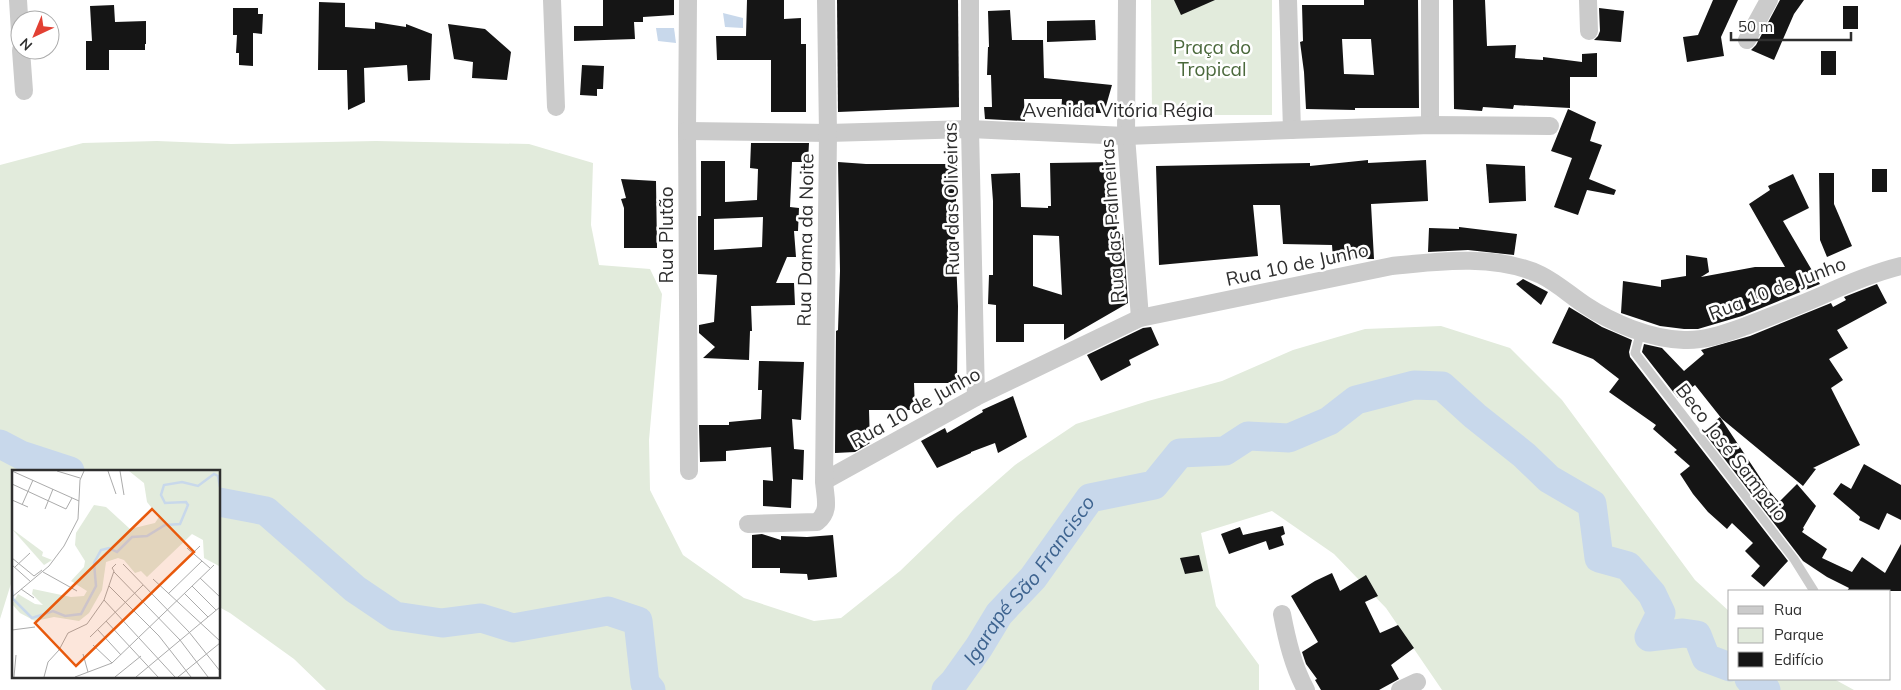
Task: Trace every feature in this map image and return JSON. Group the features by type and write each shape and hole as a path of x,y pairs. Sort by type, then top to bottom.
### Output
{"street":[{"path":"552,0 556,107"},
{"name":"Rua Plutão","path":"688,0 689,471"},
{"name":"Rua Dama da Noite","path":"824,481 828,133 826,0"},
{"name":"Rua das Oliveiras","path":"970,0 970,129 976,397"},
{"name":"Rua das Palmeiras","path":"1127,0 1126,136 1140,318"},
{"path":"1288,0 1292,130"},
{"path":"1430,0 1430,125"},
{"path":"1588,0 1589,31"},
{"path":"1747,40 1769,0"},
{"path":"22,60 24,91"},
{"name":"Avenida Vitória Régia","path":"687,131 828,133 970,129 1126,136 1430,125 1550,126"},
{"name":"Rua 10 de Junho","path":"824,481 976,397 1140,318 1392,266 1434,261 1472,260 1515,267 1543,276 1599,314 1641,331 1667,338 1684,340 1703,339 1769,318 1852,281 1901,266"},
{"path":"748,524 816,522 824,516 826,509 824,481"},
{"path":"1282,614 1288,644 1299,678 1306,690"},
{"path":"1400,690 1417,682"}],"lane":[{"name":"Beco José Sampaio","path":"1641,331 1636,353 1794,559 1813,590"}],"green space":[{"name":"Praça do Tropical","path":"1151,0 1272,0 1272,115 1152,115"},
{"path":"157,141 231,144 376,141 529,144 593,163 591,225 599,265 650,269 662,294 649,440 650,490 683,555 744,598 814,621 841,618 900,571 957,516 1015,465 1076,424 1148,401 1222,381 1293,350 1365,329 1441,326 1510,348 1562,400 1695,580 1728,610 1728,680 1836,680 1854,690 1442,690 1386,608 1334,554 1272,511 1201,533 1216,606 1259,665 1259,690 326,690 294,659 220,608 220,470 12,470 12,580 0,619 0,165 83,143"}],"water":[{"path":"723,13 743,18 743,28 725,27"},
{"path":"656,28 674,28 676,43 658,41"}],"building":[{"path":"603,0 674,0 674,15 643,17 643,22 634,22 635,39 574,41 574,26 603,26"},
{"path":"747,0 784,0 784,19 801,18 801,44 806,44 806,112 771,112 771,60 717,60 716,36 746,36"},
{"path":"837,0 958,0 959,107 838,112"},
{"path":"1174,0 1215,0 1181,15"},
{"path":"1364,0 1418,0 1419,108 1306,109 1300,42 1303,41 1302,5 1364,5","holes":["1342,39 1371,39 1374,75 1344,74"]},
{"path":"1453,0 1485,0 1487,46 1516,45 1515,58 1543,60 1543,57 1582,62 1582,54 1597,53 1597,77 1570,77 1570,108 1514,105 1513,109 1483,107 1482,111 1454,109"},
{"path":"1713,0 1738,0 1721,37 1724,56 1687,62 1683,37 1698,35"},
{"path":"1780,0 1804,0 1794,14 1774,60 1751,50 1756,45"},
{"path":"319,2 345,3 345,27 375,29 375,22 406,27 406,24 432,34 430,80 408,81 407,65 364,68 365,102 348,110 347,70 318,70"},
{"path":"114,5 115,22 146,21 145,50 109,50 109,70 86,70 86,41 92,41 90,6"},
{"path":"1843,6 1858,6 1858,29 1843,29"},
{"path":"233,8 258,8 258,14 263,14 262,34 253,33 253,66 239,65 239,53 236,53 237,35 233,35"},
{"path":"1599,8 1624,11 1621,42 1594,40 1600,31"},
{"path":"1010,10 1012,40 1043,40 1044,78 1112,85 1104,113 1061,113 1062,99 1024,99 1025,121 985,119 984,107 992,107 991,75 987,75 989,47 988,11"},
{"path":"1095,20 1096,40 1047,42 1047,21"},
{"path":"448,24 485,29 511,52 507,80 472,78 473,62 454,59"},
{"path":"1821,51 1836,51 1836,75 1821,75"},
{"path":"582,65 604,66 603,89 597,89 597,96 580,95"},
{"path":"1568,109 1596,122 1590,141 1602,145 1589,179 1616,190 1614,195 1587,190 1578,215 1554,207 1572,158 1551,151"},
{"path":"751,143 809,143 808,162 792,162 790,207 799,208 798,231 794,231 796,257 787,257 776,283 794,283 795,305 751,306 752,331 750,331 749,360 703,358 715,347 699,333 699,325 714,322 717,275 698,274 698,216 701,216 701,161 725,161 725,202 757,200 758,169 750,168","holes":["763,217 762,247 714,250 714,219"]},
{"path":"1368,160 1368,163 1426,160 1428,201 1371,204 1374,259 1333,259 1332,245 1283,244 1280,205 1253,205 1258,256 1159,265 1156,166 1310,163 1310,166"},
{"path":"838,162 866,164 957,164 955,235 958,306 957,381 950,383 914,383 915,410 869,410 870,443 855,452 835,453 836,331 838,330 840,271"},
{"path":"1115,162 1117,234 1123,234 1128,303 1064,340 1064,324 1024,324 1024,342 996,342 996,305 988,304 989,275 993,275 991,174 1020,173 1021,207 1048,208 1048,206 1051,206 1050,163","holes":["1033,235 1059,236 1062,295 1033,286"]},
{"path":"1486,164 1525,166 1526,201 1489,203"},
{"path":"1872,169 1887,169 1887,192 1872,192"},
{"path":"1819,173 1834,173 1834,204 1852,246 1827,257 1820,240"},
{"path":"1793,174 1809,208 1783,221 1820,284 1742,316 1698,329 1660,326 1621,313 1623,281 1661,287 1661,280 1686,276 1686,255 1707,258 1709,272 1701,277 1755,267 1785,267 1749,204 1770,190 1768,186"},
{"path":"621,179 656,181 657,248 624,248 624,208 621,199 626,198"},
{"path":"1459,227 1517,234 1514,255 1468,250 1428,252 1429,228 1459,229"},
{"path":"1523,279 1548,292 1541,305 1516,284"},
{"path":"1877,284 1887,303 1837,330 1848,348 1829,359 1843,380 1831,388 1860,445 1813,468 1816,469 1803,486 1722,419 1695,385 1678,398 1642,352 1644,344 1662,348 1684,371 1704,354 1701,350 1750,336 1831,303 1833,307 1846,300 1844,297"},
{"path":"1569,307 1602,327 1632,340 1629,352 1630,357 1788,561 1764,587 1751,576 1760,566 1745,551 1753,543 1732,523 1727,529 1708,512 1693,494 1680,474 1690,466 1674,452 1677,450 1653,429 1656,425 1609,392 1619,379 1593,359 1552,343"},
{"path":"1151,327 1159,345 1129,360 1131,365 1101,381 1087,355 1143,328"},
{"path":"759,361 804,362 801,420 792,419 794,449 804,450 803,480 792,479 791,508 763,506 763,480 773,481 771,447 726,451 726,461 700,462 699,425 729,425 729,422 761,419 762,390 758,390"},
{"path":"1013,396 1027,437 998,453 995,443 937,468 921,441 945,428 947,433 983,412 982,410"},
{"path":"1720,417 1769,491 1779,502 1797,484 1816,506 1802,532 1827,549 1822,558 1852,572 1862,557 1885,573 1901,544 1901,591 1848,590 1849,588 1827,577 1803,561 1703,431"},
{"path":"1864,464 1901,485 1901,520 1887,513 1879,530 1859,520 1860,517 1833,494 1841,483 1851,489"},
{"path":"1283,526 1285,534 1281,536 1284,545 1269,550 1266,541 1229,554 1221,534 1240,527 1243,535"},
{"path":"762,534 781,540 781,536 833,535 837,577 808,580 807,574 780,573 780,568 752,568 752,535"},
{"path":"1199,555 1203,571 1185,574 1180,558"},
{"path":"1332,573 1340,591 1366,575 1378,596 1365,602 1380,633 1398,625 1414,648 1391,665 1399,679 1379,690 1321,690 1315,680 1317,679 1306,664 1302,652 1318,642 1291,596"}],"waterway":[{"name":"Igarapé São Francisco","path":"946,690 979,647 999,614 1033,578 1090,498 1154,485 1180,453 1225,451 1248,436 1289,438 1329,421 1356,400 1414,385 1442,386 1475,416 1524,455 1549,479 1592,504 1599,558 1628,566 1652,594 1661,613 1649,637 1683,633 1697,635 1706,658 1728,666"},
{"name":"Igarapé São Francisco","path":"0,444 21,455 67,470"},
{"name":"Igarapé São Francisco","path":"220,502 266,511 355,589 395,616 442,623 481,618 513,628 608,611 638,621 645,683 651,690"},
{"name":"Igarapé São Francisco","path":"1751,680 1766,690"}]}
